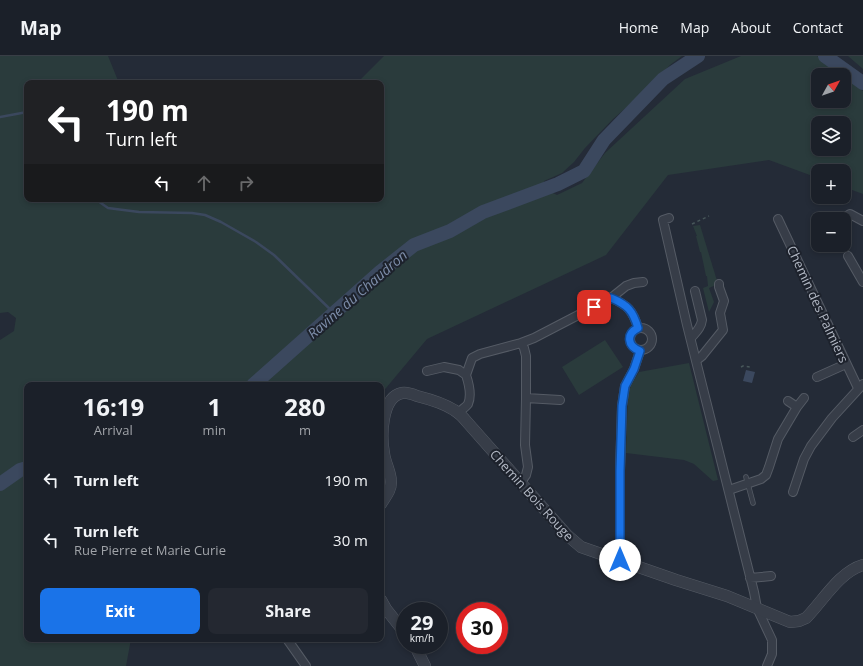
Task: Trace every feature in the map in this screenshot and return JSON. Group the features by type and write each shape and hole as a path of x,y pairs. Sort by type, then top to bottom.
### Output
{"street":[{"path":"851,215 863,221"},
{"path":"669,218 663,220 691,338 757,608 772,640 772,654 766,666"},
{"name":"Chemin des Palmiers","path":"778,219 846,364 860,386"},
{"path":"848,256 863,282"},
{"path":"466,375 472,358 480,354 522,343 534,338 611,298 626,286 643,282"},
{"path":"697,360 723,330 720,312 724,301 719,284"},
{"path":"691,338 702,324 695,291"},
{"path":"611,298 625,305 630,310 638,328"},
{"path":"638,328 644,329 648,332 651,336 652,342 645,350 640,351 631,345 629,340 630,335 638,328"},
{"path":"521,482 526,475 528,467 525,445 526,356 522,343"},
{"path":"620,560 622,406 625,386 634,369 640,351"},
{"path":"817,377 846,364"},
{"path":"427,371 444,367 459,370 466,375 470,385 469,398 467,405 458,413"},
{"path":"793,492 804,458 811,446 832,418 860,386"},
{"name":"Chemin Bois Rouge","path":"384,420 391,400 402,393 410,394 447,406 458,413 467,422 567,535 581,547 727,596 790,622 799,621 806,618 841,579 852,570 863,565"},
{"path":"526,398 560,400"},
{"path":"729,490 747,480 761,479 766,475 778,439 804,398"},
{"path":"788,401 797,407"},
{"path":"853,437 863,430"},
{"name":"Chemin Bois Rouge","path":"384,455 391,483 390,489 384,499"},
{"path":"750,578 771,576"},
{"path":"384,605 396,622"},
{"path":"288,642 306,666"},
{"path":"420,654 425,666"}],"lane":[{"path":"747,480 753,503"}],"path":[{"path":"692,224 709,216"},
{"path":"740,367 750,367"}],"shaded area":[{"path":"0,56 108,56 118,80 24,80 24,202 384,202 384,80 360,80 384,56 682,56 670,65 645,91 613,119 562,173 544,181 545,189 557,195 582,183 605,153 685,79 741,56 817,56 833,68 811,68 811,108 851,108 851,82 863,91 863,194 851,190 851,164 811,164 811,175 769,160 668,175 606,255 427,339 384,390 384,382 24,382 24,642 130,642 126,666 0,666 0,340 14,331 16,318 8,312 0,313"},
{"path":"848,56 863,56 863,69"},
{"path":"700,225 718,284 709,288 714,302 709,312 703,288 708,286 707,276 693,226"},
{"path":"605,340 623,367 579,395 562,367"},
{"path":"689,363 718,480 713,481 694,464 684,460 626,453 628,396 631,385 639,372"}],"water":[{"path":"746,370 755,372 752,383 743,381"}],"waterway":[{"name":"Ravine du Chaudron","path":"256,382 380,272 414,245 450,231 483,212 558,184 584,171 604,140 663,79 698,56"},
{"name":"Ravine du Chaudron","path":"825,56 863,83"},
{"path":"0,117 24,113"},
{"path":"99,202 108,208 139,212 192,213 205,215 221,222 256,242 274,255 334,313"},
{"name":"Ravine du Chaudron","path":"0,484 24,469"}],"route":[{"path":"594,307 611,298 620,302 630,310 638,328 630,335 629,340 635,349 640,351 634,369 625,386 622,406 620,560"}]}
